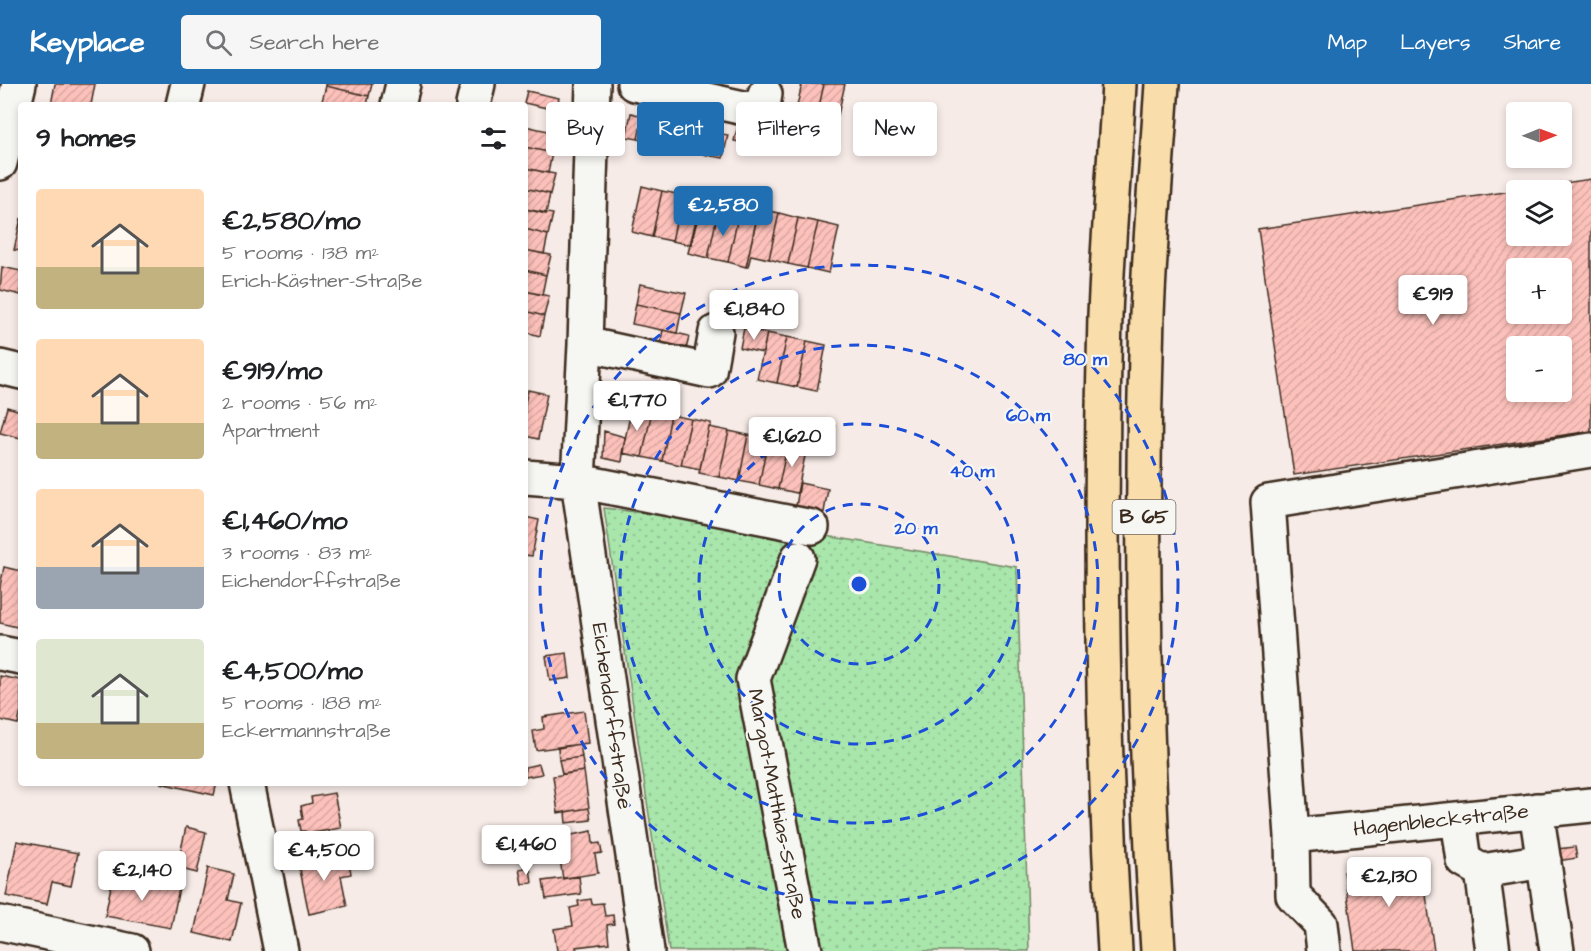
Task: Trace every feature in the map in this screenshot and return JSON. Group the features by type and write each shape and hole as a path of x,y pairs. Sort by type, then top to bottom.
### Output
{"highway":[{"name":"B 65","path":"1115,951 1105,756 1101,560 1105,313 1119,84"},
{"name":"B 65","path":"1158,951 1148,757 1143,559 1147,314 1161,84"}],"street":[{"path":"0,163 19,84"},
{"path":"184,102 188,84"},
{"path":"399,102 404,84"},
{"path":"474,102 478,84"},
{"name":"Eichendorffstraße","path":"593,84 585,344 578,481 647,951"},
{"path":"634,84 762,112 765,94"},
{"path":"585,344 709,371 716,332"},
{"path":"0,367 18,371"},
{"path":"1324,951 1321,924 1293,895 1292,836 1268,502 1591,450"},
{"path":"528,477 578,481 812,527"},
{"name":"Margot-Matthias-Straße","path":"798,558 753,679 805,951"},
{"path":"0,653 18,656"},
{"path":"248,786 281,951"},
{"name":"Hagenbleckstraße","path":"1292,836 1591,805"},
{"path":"1536,810 1557,951"},
{"path":"1458,819 1464,861 1482,871 1544,861"},
{"path":"1482,871 1493,951"},
{"path":"0,924 132,951"}],"green space":[{"path":"604,508 832,537 1017,567 1029,951 669,951"}],"building":[{"path":"55,84 95,84 92,102 52,102"},
{"path":"326,84 372,84 369,96 326,86"},
{"path":"802,84 824,84 820,102 798,102"},
{"path":"824,84 845,84 841,102 820,102"},
{"path":"326,86 369,96 368,102 322,102"},
{"path":"527,91 559,98 558,102 546,102 546,108 524,102"},
{"path":"631,113 637,114 637,139 626,137"},
{"path":"528,127 546,131 546,152 528,148"},
{"path":"724,134 728,135 724,153"},
{"path":"528,148 546,152 546,156 551,156 548,173 528,169"},
{"path":"528,169 555,174 550,194 528,189"},
{"path":"1591,179 1591,431 1294,475 1258,229 1506,192 1506,246 1572,246 1572,182"},
{"path":"642,186 662,191 652,237 632,232"},
{"path":"528,189 550,194 546,214 528,210"},
{"path":"662,191 682,195 672,241 652,237"},
{"path":"682,195 702,200 691,245 672,241"},
{"path":"699,208 718,212 708,258 688,253"},
{"path":"759,209 779,213 769,259 751,255 748,267 746,267"},
{"path":"528,210 553,214 548,235 528,230"},
{"path":"718,212 738,217 728,262 708,258"},
{"path":"779,213 798,218 788,264 769,259"},
{"path":"738,217 756,221 746,267 728,262"},
{"path":"798,218 818,222 807,268 788,264"},
{"path":"818,222 839,227 829,273 807,268"},
{"path":"528,230 548,235 544,254 528,251"},
{"path":"18,232 18,251 14,250"},
{"path":"528,251 551,255 546,275 528,271"},
{"path":"2,267 18,270 18,294 0,290"},
{"path":"528,271 546,275 542,295 528,292"},
{"path":"640,284 686,293 681,313 636,304"},
{"path":"528,292 549,296 544,316 528,312"},
{"path":"636,304 681,313 677,333 632,324"},
{"path":"528,312 544,316 540,336 528,333"},
{"path":"744,328 767,333 763,353 740,348"},
{"path":"663,330 689,336 685,355 659,350"},
{"path":"767,333 787,337 777,383 757,379"},
{"path":"787,337 807,341 797,387 777,383"},
{"path":"807,341 826,345 817,391 797,387"},
{"path":"528,390 547,394 538,439 528,437"},
{"path":"7,407 18,410 18,437 0,433"},
{"path":"632,407 652,411 642,457 622,453"},
{"path":"652,411 671,415 662,461 642,457"},
{"path":"671,415 691,419 681,465 662,461"},
{"path":"691,419 711,423 700,469 681,465"},
{"path":"709,427 729,431 719,477 699,473"},
{"path":"604,431 625,437 622,462 603,458"},
{"path":"729,431 748,435 739,481 719,477"},
{"path":"748,435 768,439 759,485 739,481"},
{"path":"768,439 788,443 778,489 759,485"},
{"path":"788,443 807,447 797,493 778,489"},
{"path":"800,483 828,489 823,518 795,512"},
{"path":"528,518 539,520 532,556 528,555"},
{"path":"4,567 18,570 18,627 0,623 0,586"},
{"path":"567,653 570,678 550,681 546,656"},
{"path":"0,676 18,679 18,724 0,720"},
{"path":"584,711 588,743 536,750 533,731 544,729 543,717"},
{"path":"580,744 582,757 559,760 558,748"},
{"path":"582,757 584,771 562,774 559,760"},
{"path":"539,764 542,774 528,776 528,766"},
{"path":"584,771 589,808 558,813 553,776"},
{"path":"174,786 216,786 214,795"},
{"path":"334,793 341,828 307,834 301,831 299,820 303,819 301,806 312,803 311,797"},
{"path":"589,808 591,820 566,823 565,812"},
{"path":"186,827 206,832 197,873 177,868"},
{"path":"329,830 331,841 309,845 307,834"},
{"path":"592,831 593,844 600,843 602,853 595,854 598,873 563,879 559,853 549,854 546,840"},
{"path":"17,841 78,853 71,886 52,882 47,904 6,896"},
{"path":"332,841 334,849 327,855 311,858 309,845"},
{"path":"1575,847 1577,858 1558,861 1557,849"},
{"path":"336,853 337,857 348,855 351,874 341,876 347,906 309,914 298,860"},
{"path":"1421,860 1434,951 1355,951 1344,872"},
{"path":"530,867 532,883 522,884 519,869"},
{"path":"208,868 234,874 228,900 241,903 232,942 194,933"},
{"path":"113,876 179,888 171,928 105,916"},
{"path":"579,876 581,894 546,899 543,881"},
{"path":"591,899 592,904 603,903 605,916 613,915 614,924 607,925 609,943 576,947 577,951 557,951 554,929 573,926 570,908 579,906 578,901"}]}
